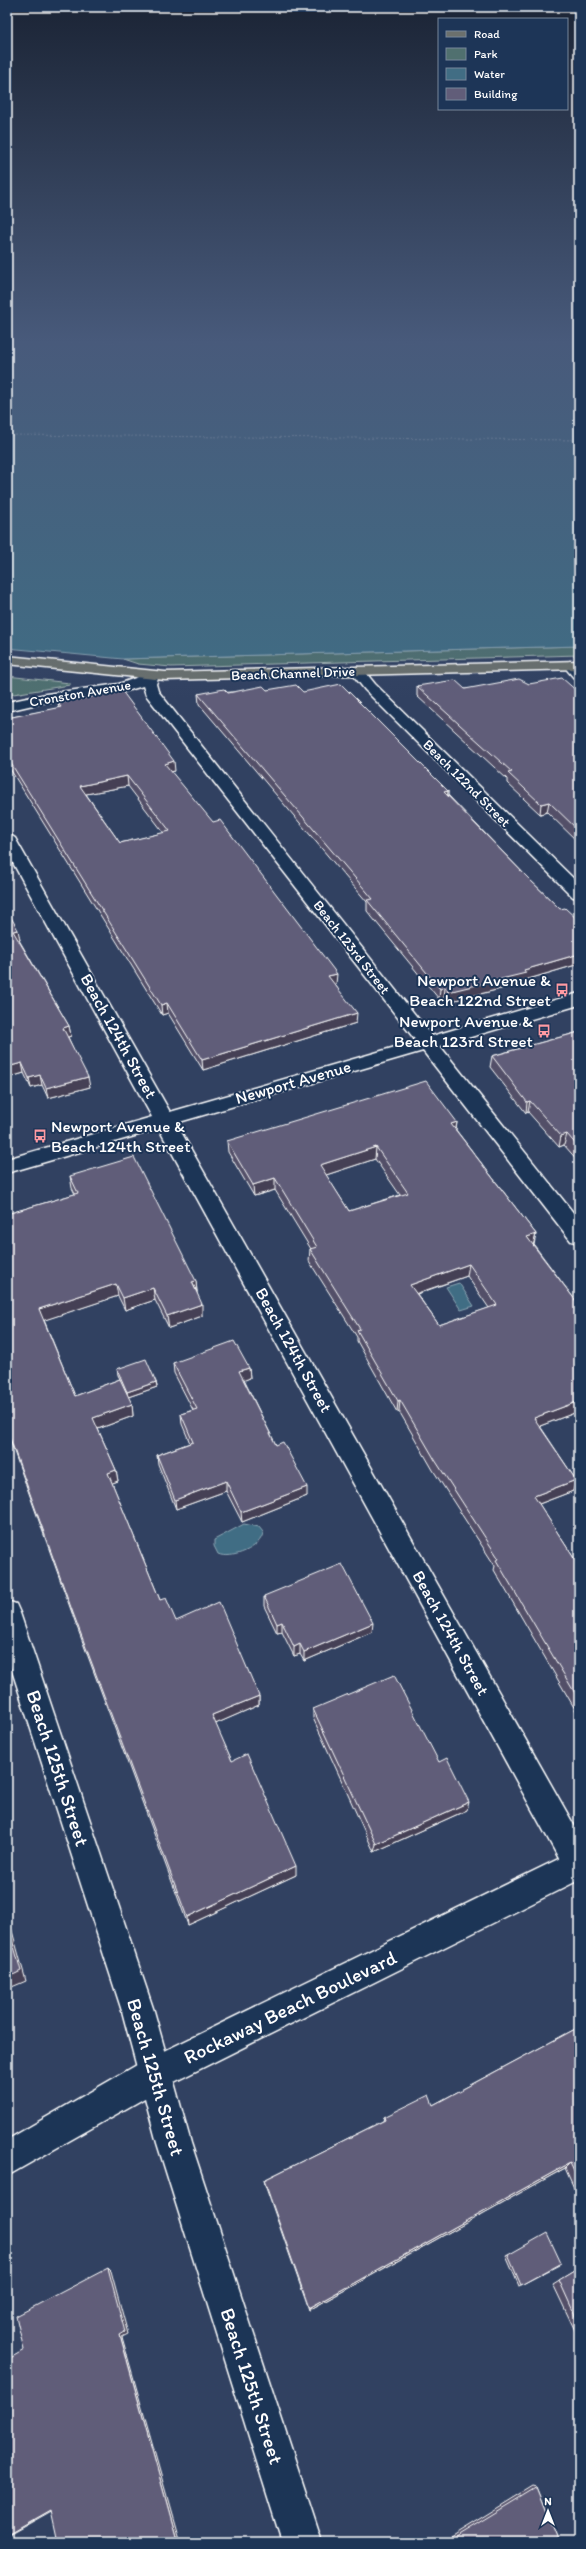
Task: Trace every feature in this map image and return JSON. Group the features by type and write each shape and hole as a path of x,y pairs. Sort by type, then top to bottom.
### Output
{"main road":[{"name":"Beach Channel Drive","path":"7,660 152,676 576,668"}],"street":[{"name":"Beach 122nd Street","path":"357,671 370,687 579,893"},
{"name":"Cronston Avenue","path":"7,707 58,696 122,688 136,684 152,676"},
{"name":"Beach 123rd Street","path":"152,676 149,684 152,692 579,1235"},
{"name":"Beach 124th Street","path":"7,838 166,1120 579,1864"},
{"name":"Newport Avenue","path":"7,1166 579,999"},
{"name":"Beach 125th Street","path":"7,1613 138,2011 154,2074 302,2542"},
{"name":"Rockaway Beach Boulevard","path":"7,2159 154,2074 579,1864"}],"green space":[{"path":"579,646 579,655 171,667 138,664 123,659"},
{"path":"7,676 70,683 70,685 7,695"}],"water":[{"path":"7,461 579,461 579,646 123,659 7,648"},
{"path":"459,1283 474,1306 461,1310 446,1287"},
{"path":"244,1524 259,1527 263,1532 257,1543 252,1548 238,1554 218,1554 214,1546 214,1540"}],"building":[{"path":"562,678 579,693 579,697 576,697 579,700 579,831 549,802 541,804 508,773 512,772 417,686 455,680 465,689 519,679 529,684"},
{"path":"341,684 448,791 444,792 528,878 560,909 565,908 579,921 579,954 524,970 526,973 448,992 445,987 440,989 367,900 373,899 198,694 224,689 228,693 263,686 267,690 296,685 303,692"},
{"path":"122,691 174,761 165,764 213,822 220,820 337,974 328,976 357,1013 202,1060 167,1003 161,1005 7,757 7,718 61,707 58,703","holes":["127,776 170,831 120,843 80,786"]},
{"path":"7,910 18,930 13,931 69,1026 63,1028 88,1077 46,1088 40,1075 29,1078 22,1063 7,1067"},
{"path":"579,1032 579,1148 567,1134 561,1136 530,1101 527,1102 492,1056"},
{"path":"426,1081 457,1122 451,1124 536,1234 527,1237 579,1305 579,1401 534,1418 576,1480 534,1496 579,1566 579,1700 496,1560 499,1559 435,1460 400,1400 398,1401 357,1330 360,1329 310,1249 317,1247 275,1178 253,1185 227,1141","holes":["376,1147 408,1193 349,1211 320,1165","469,1264 497,1305 439,1325 410,1285"]},
{"path":"134,1157 196,1281 192,1282 202,1304 167,1316 153,1288 123,1298 116,1284 39,1309 75,1396 120,1379 132,1404 93,1418 116,1470 108,1473 160,1600 166,1598 176,1621 219,1602 259,1696 212,1715 232,1761 247,1754 296,1866 187,1917 73,1613 7,1430 7,1214 78,1193 70,1176"},
{"path":"234,1341 249,1368 239,1371 276,1445 283,1442 307,1487 241,1512 226,1481 175,1500 157,1455 193,1442 181,1414 197,1409 173,1363"},
{"path":"146,1359 156,1382 127,1392 117,1369"},
{"path":"342,1564 373,1623 304,1652 300,1644 294,1647 282,1622 277,1624 264,1596"},
{"path":"394,1675 439,1762 447,1758 469,1802 376,1844 313,1709"},
{"path":"7,1922 21,1971 7,1978"},
{"path":"579,2027 579,2182 570,2163 309,2308 264,2180 385,2120 384,2117 429,2095 433,2105"},
{"path":"547,2233 561,2263 521,2285 508,2255"},
{"path":"108,2268 125,2332 120,2335 177,2540 174,2542 58,2542 51,2510 7,2535 7,2360 24,2350 16,2316"},
{"path":"579,2268 579,2324 559,2280"},
{"path":"537,2487 559,2542 447,2542"}],"place":[{"name":"Newport Avenue & Beach 122nd Street","path":"562,990"},
{"name":"Newport Avenue & Beach 123rd Street","path":"544,1031"},
{"name":"Newport Avenue & Beach 124th Street","path":"40,1136"}]}
